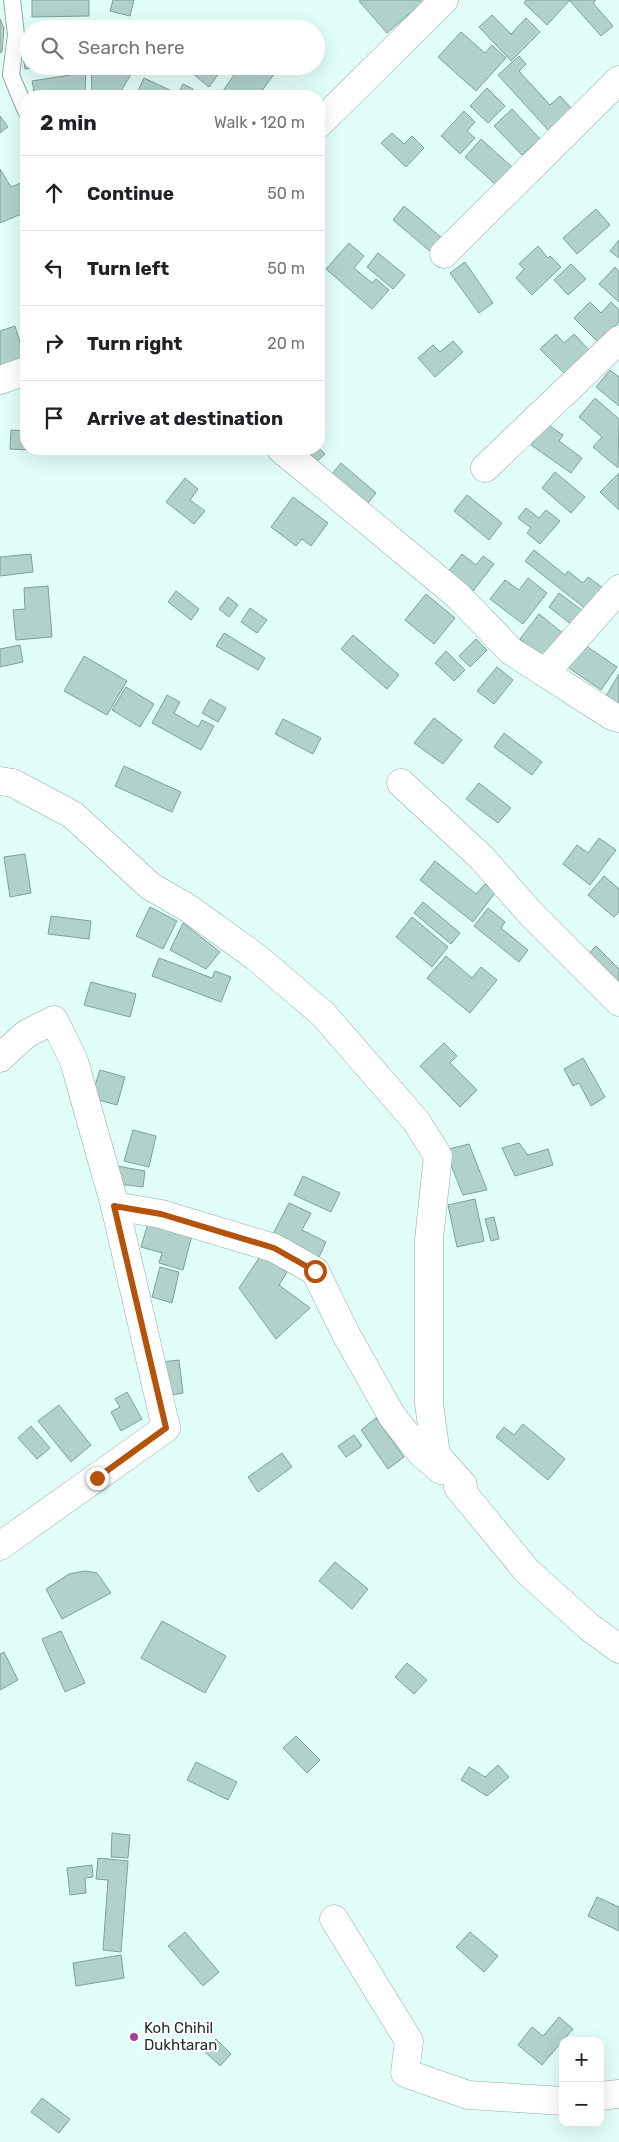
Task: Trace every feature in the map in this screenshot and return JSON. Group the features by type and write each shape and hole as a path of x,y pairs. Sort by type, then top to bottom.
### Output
{"street":[{"path":"325,118 444,0"},
{"path":"444,254 619,80"},
{"path":"486,468 619,340"},
{"path":"0,380 20,373"},
{"path":"288,455 457,595 511,651 619,718"},
{"path":"545,673 619,590"},
{"path":"0,781 13,783 73,815 150,886 188,908 256,957 323,1014 416,1121 438,1156 429,1239 429,1403 436,1455 463,1485 458,1486"},
{"path":"401,783 482,858 532,915 619,1002"},
{"path":"0,1058 26,1034 54,1020 74,1061 114,1206 166,1428 0,1546"},
{"path":"114,1206 161,1214 274,1248 315,1271 347,1336 392,1416 422,1454 458,1486 527,1571 588,1626 619,1649"},
{"path":"334,1919 409,2042 405,2073 468,2095 559,2101"},
{"path":"604,2096 619,2094"}],"lane":[{"path":"12,0 16,35 11,75 20,97"}],"building":[{"path":"32,0 89,0 89,16 32,17"},
{"path":"113,0 134,0 130,16 110,11"},
{"path":"420,0 423,2 387,33 359,1"},
{"path":"526,0 570,0 547,25 524,3"},
{"path":"596,0 593,3 613,26 601,36 570,1"},
{"path":"492,15 511,34 526,18 540,32 511,61 479,27"},
{"path":"0,19 4,28 2,52 0,53"},
{"path":"461,32 485,53 492,45 506,58 476,91 438,57"},
{"path":"519,56 526,64 519,71 550,105 560,96 572,109 549,131 498,75"},
{"path":"71,75 86,75 85,90 34,90 32,81"},
{"path":"91,75 131,75 122,90 92,90"},
{"path":"194,75 218,75 209,87"},
{"path":"234,75 273,75 262,90 224,90"},
{"path":"144,78 170,90 138,90"},
{"path":"183,84 192,90 180,90"},
{"path":"487,88 505,106 488,123 470,106"},
{"path":"512,109 540,139 522,155 494,126"},
{"path":"464,111 475,122 467,131 475,138 460,154 441,136"},
{"path":"0,116 8,127 0,133"},
{"path":"392,133 404,144 412,136 424,148 406,167 381,143"},
{"path":"481,139 512,167 496,185 465,157"},
{"path":"0,169 11,187 20,183 20,215 0,223"},
{"path":"404,206 442,238 431,252 393,220"},
{"path":"596,209 610,225 577,254 563,238"},
{"path":"619,240 619,258 610,251"},
{"path":"349,243 364,256 354,268 372,283 376,279 389,290 372,309 326,269"},
{"path":"538,246 548,258 550,256 561,267 532,295 516,278 524,269 519,264"},
{"path":"378,253 405,275 393,289 367,267"},
{"path":"465,262 493,303 479,313 450,273"},
{"path":"571,264 586,279 568,295 554,280"},
{"path":"615,267 619,271 619,302 599,284"},
{"path":"590,302 601,313 611,302 619,310 619,322 598,342 574,318"},
{"path":"15,326 20,342 20,363 0,370 0,331"},
{"path":"556,334 564,343 574,334 589,350 565,374 540,349"},
{"path":"453,341 463,352 435,377 418,358 433,345 440,352"},
{"path":"610,370 619,377 619,406 596,387"},
{"path":"595,398 619,419 618,468 593,447 602,437 579,417"},
{"path":"547,424 563,435 559,441 582,458 571,473 531,445"},
{"path":"11,430 20,431 20,449 10,449"},
{"path":"301,455 324,455 312,466"},
{"path":"341,463 376,493 364,508 329,478"},
{"path":"555,472 585,497 571,513 542,488"},
{"path":"619,473 619,510 600,492"},
{"path":"185,478 198,489 190,500 205,511 194,524 166,502"},
{"path":"467,495 502,523 489,540 454,511"},
{"path":"293,497 328,523 311,546 302,539 296,546 271,527"},
{"path":"526,508 539,518 546,510 560,521 540,544 527,533 531,528 518,518"},
{"path":"534,550 565,575 568,571 583,583 588,577 603,588 586,609 525,561"},
{"path":"31,554 33,572 0,576 0,557"},
{"path":"462,554 476,565 483,556 494,564 473,591 448,572"},
{"path":"528,578 547,593 523,624 490,599 505,580 519,590"},
{"path":"48,586 52,637 16,640 13,610 25,609 24,588"},
{"path":"176,591 199,609 191,620 168,602"},
{"path":"559,593 583,611 572,625 549,607"},
{"path":"426,594 455,618 434,644 405,620"},
{"path":"228,597 238,605 229,617 219,609"},
{"path":"250,608 267,620 257,633 241,622"},
{"path":"539,614 564,634 545,659 520,639"},
{"path":"224,633 265,658 258,670 216,646"},
{"path":"353,635 399,675 387,689 341,649"},
{"path":"476,639 487,650 470,667 459,656"},
{"path":"582,643 617,667 601,690 566,666"},
{"path":"20,645 23,662 0,667 0,649"},
{"path":"446,651 465,670 454,681 435,663"},
{"path":"84,656 127,681 107,715 64,691"},
{"path":"497,667 513,680 494,704 477,691"},
{"path":"619,674 619,704 606,696"},
{"path":"126,687 154,704 140,727 112,710"},
{"path":"167,695 180,702 174,713 198,727 202,720 214,726 201,750 152,723"},
{"path":"210,699 226,708 218,722 202,713"},
{"path":"434,718 462,740 443,764 414,743"},
{"path":"283,719 321,738 313,754 275,734"},
{"path":"504,733 542,762 532,775 494,747"},
{"path":"124,766 181,792 172,812 115,786"},
{"path":"479,783 511,808 498,823 466,799"},
{"path":"599,838 616,850 590,885 563,864 577,845 588,853"},
{"path":"25,854 31,893 10,897 4,857"},
{"path":"435,861 476,894 485,884 495,893 473,922 420,880"},
{"path":"604,876 619,889 619,912 614,917 588,895"},
{"path":"423,902 460,933 451,944 414,913"},
{"path":"150,907 177,921 163,949 136,936"},
{"path":"488,908 505,922 501,928 528,950 519,962 474,926"},
{"path":"51,916 91,921 89,939 48,934"},
{"path":"412,917 448,947 432,967 396,937"},
{"path":"183,923 220,952 206,969 170,950"},
{"path":"596,946 619,969 619,983 584,959"},
{"path":"446,956 472,978 481,967 497,980 470,1013 427,978"},
{"path":"159,958 212,978 215,971 231,977 221,1002 152,976"},
{"path":"91,982 136,994 130,1017 84,1005"},
{"path":"444,1043 457,1056 450,1063 477,1090 460,1107 420,1066"},
{"path":"583,1058 605,1097 591,1106 579,1083 573,1086 564,1069"},
{"path":"100,1070 125,1077 117,1105 91,1098"},
{"path":"133,1130 156,1136 149,1167 124,1161"},
{"path":"519,1143 528,1155 548,1149 553,1165 515,1176 502,1148"},
{"path":"469,1144 487,1190 463,1195 445,1150"},
{"path":"106,1164 145,1171 143,1187 103,1182"},
{"path":"303,1176 340,1193 331,1212 294,1195"},
{"path":"475,1199 484,1241 457,1247 448,1205"},
{"path":"289,1203 311,1213 302,1230 326,1242 319,1257 273,1234"},
{"path":"494,1217 499,1239 491,1241 485,1219"},
{"path":"149,1220 193,1231 183,1270 159,1263 162,1253 141,1247"},
{"path":"261,1255 287,1272 279,1285 310,1308 276,1339 239,1288"},
{"path":"160,1267 179,1272 172,1303 152,1297"},
{"path":"179,1360 183,1393 166,1396 161,1362"},
{"path":"127,1392 142,1419 121,1431 111,1412 120,1407 115,1399"},
{"path":"59,1405 91,1445 71,1462 38,1421"},
{"path":"376,1418 404,1457 388,1469 361,1430"},
{"path":"523,1424 565,1459 548,1480 496,1437 504,1427 514,1435"},
{"path":"31,1426 50,1448 37,1459 18,1438"},
{"path":"354,1435 362,1446 346,1457 338,1446"},
{"path":"282,1453 292,1467 258,1492 248,1477"},
{"path":"335,1562 368,1589 352,1609 319,1581"},
{"path":"85,1571 97,1573 111,1593 62,1619 46,1589 69,1574"},
{"path":"162,1621 226,1656 205,1693 141,1658"},
{"path":"61,1631 85,1683 65,1692 42,1639"},
{"path":"4,1652 18,1680 0,1690 0,1654"},
{"path":"407,1663 427,1680 414,1694 395,1677"},
{"path":"296,1736 320,1760 307,1773 283,1748"},
{"path":"196,1762 237,1782 228,1800 187,1780"},
{"path":"498,1765 509,1777 487,1796 461,1780 469,1767 485,1777"},
{"path":"112,1833 130,1835 128,1858 111,1857"},
{"path":"98,1858 128,1861 121,1952 103,1950 108,1880 96,1879"},
{"path":"92,1865 93,1877 85,1878 86,1893 70,1895 67,1868"},
{"path":"597,1897 619,1907 619,1931 588,1916"},
{"path":"185,1932 219,1972 203,1986 168,1946"},
{"path":"470,1932 498,1956 484,1972 456,1947"},
{"path":"121,1955 124,1978 76,1986 73,1963"},
{"path":"559,2017 573,2029 566,2037 559,2037 559,2045 542,2065 518,2045 532,2027 543,2036"},
{"path":"216,2039 231,2054 220,2066 204,2051"},
{"path":"42,2098 70,2119 59,2133 31,2112"}],"place":[{"name":"Koh Chihil Dukhtaran","path":"134,2037"}],"route":[{"path":"97,1478 166,1428 144,1326 114,1206 161,1214 274,1248 315,1271"}]}
